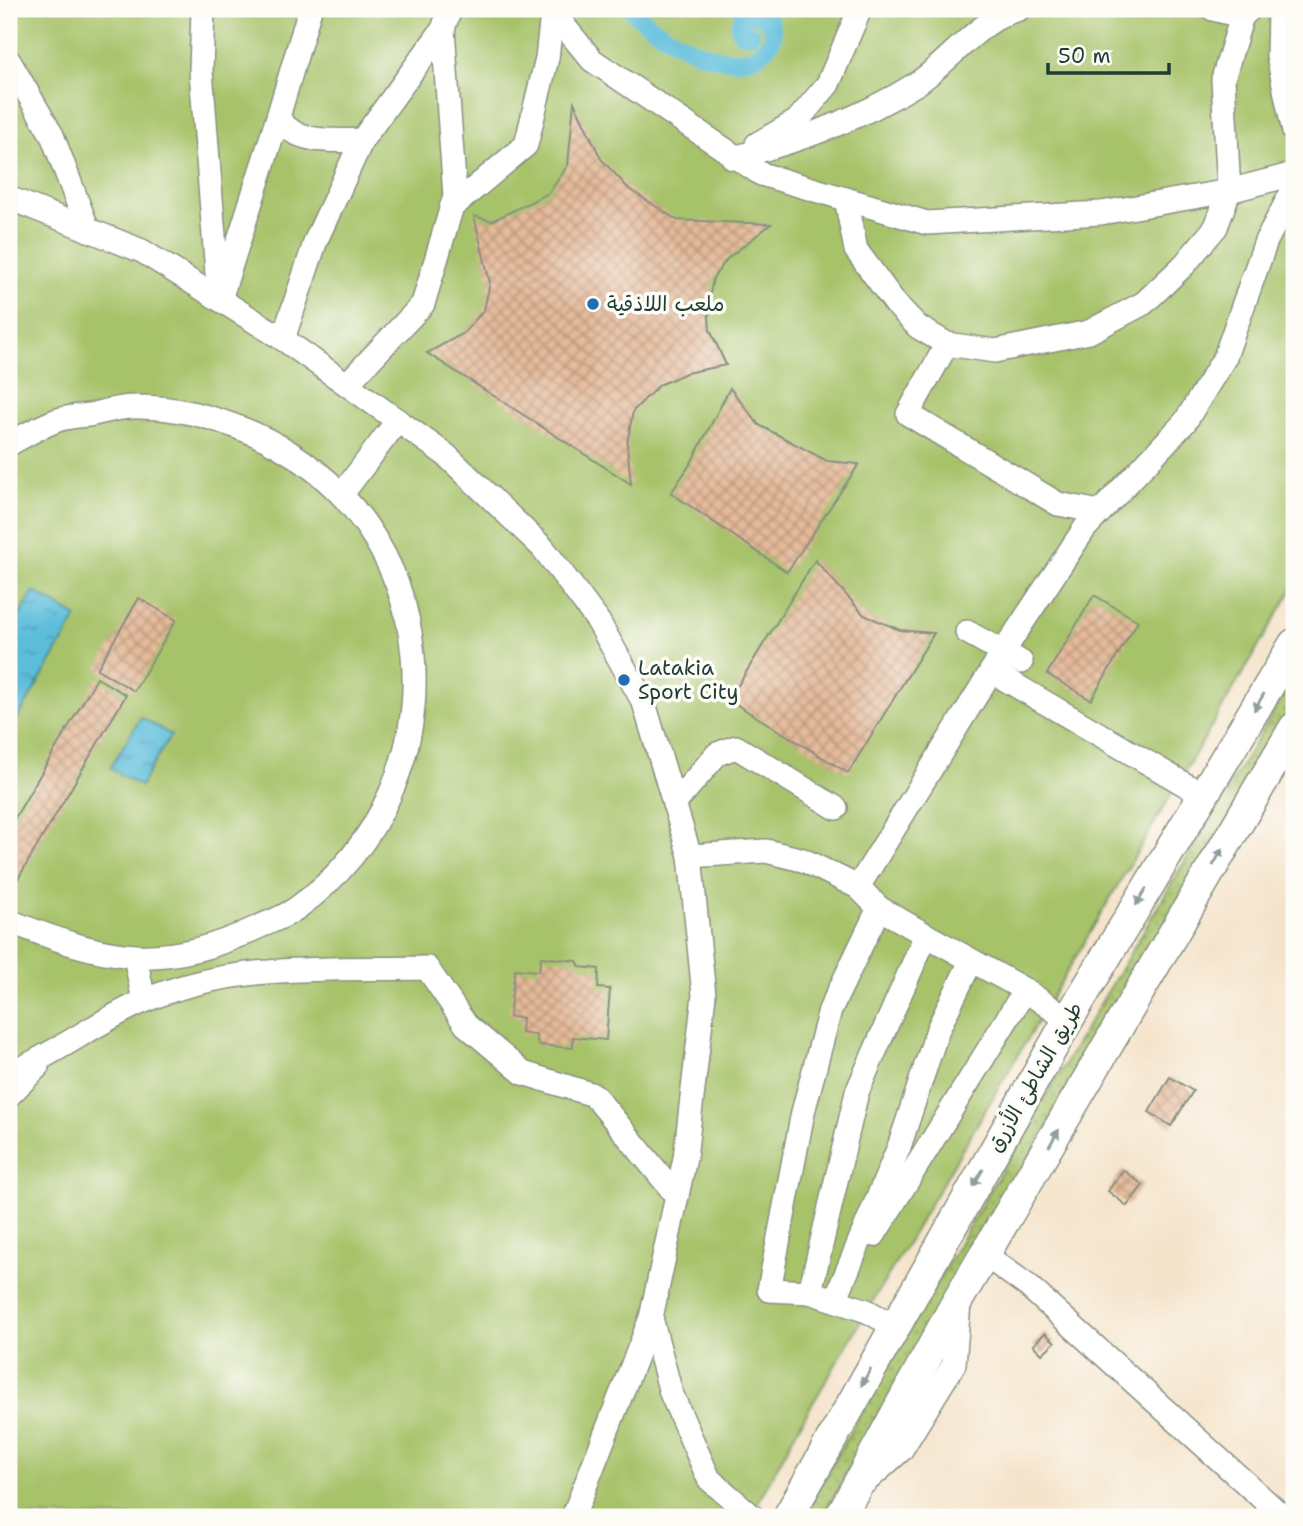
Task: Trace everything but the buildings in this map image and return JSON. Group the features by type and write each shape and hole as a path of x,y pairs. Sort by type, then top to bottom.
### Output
{"main road":[{"name":"طريق الشاطئ الأزرق","path":"788,1517 1068,1020 1294,644"},
{"path":"845,1506 960,1298 1294,728"}],"street":[{"path":"203,9 201,71 219,299"},
{"path":"219,299 310,9"},
{"path":"733,158 797,121 828,84 860,9"},
{"path":"967,41 988,9"},
{"path":"733,158 795,142 856,118 919,82 967,41 1019,9"},
{"path":"846,200 856,250 895,303 918,327 947,344 995,351 1089,331 1144,303 1184,265 1216,227 1229,191 1223,79 1246,13 1213,9"},
{"path":"1279,9 1278,56 1294,132"},
{"path":"551,11 592,60 733,158 761,174 927,223 1101,213 1229,191 1294,174"},
{"path":"451,208 526,145 547,58 551,11"},
{"path":"283,339 316,240 362,140 446,19"},
{"path":"348,383 423,304 451,208 454,196 446,19"},
{"path":"9,61 52,135 88,230"},
{"path":"278,117 285,129 304,136 338,141 362,140"},
{"path":"858,887 1005,662 1085,527 1185,422 1225,357 1266,242 1294,188"},
{"path":"9,198 142,251 283,339 446,455 543,548 598,621 644,703 690,856 704,995 685,1158 651,1318 573,1517"},
{"path":"947,344 908,414 1058,504 1100,512"},
{"path":"9,444 57,420 134,407 210,416 282,446 342,494 369,528 391,567 411,630 416,696 399,778 358,852 296,909 220,945 178,953 135,956 69,946 9,920"},
{"path":"342,494 398,420"},
{"path":"967,632 1005,662 1203,794"},
{"path":"674,804 717,754 736,747 836,808"},
{"path":"690,856 766,851 803,860 858,887 879,908 1025,990 1068,1020"},
{"path":"879,908 830,1010 803,1112 769,1290 810,1292 836,1298 894,1326"},
{"path":"810,1292 857,1092 926,935"},
{"path":"220,945 228,977"},
{"path":"135,956 144,1001"},
{"path":"836,1298 898,1147 938,1029 971,961"},
{"path":"9,1074 47,1058 144,1001 228,977 287,971 428,968 466,1025 523,1073 594,1095 677,1196"},
{"path":"836,1298 1025,990"},
{"path":"9,1095 47,1058"},
{"path":"985,1255 1028,1286 1283,1517"},
{"path":"651,1318 671,1393 709,1479 753,1517"}],"green space":[{"name":"Latakia Sport City","path":"9,9 1294,9 1294,586 797,1430 750,1517 9,1517"},
{"path":"1294,677 1294,705 872,1427 823,1517 801,1517 990,1190"}],"water":[{"path":"34,591 77,617 16,721 9,717 9,635"},
{"path":"141,717 171,735 140,786 110,768"}],"waterway":[{"path":"631,9 676,42 716,58 735,60 753,57 766,48 773,34 768,19 756,14 743,16 739,27 742,34 751,34"}],"place":[{"name":"ملعب اللاذقية","path":"593,304"},
{"name":"Latakia Sport City","path":"624,680"}]}
